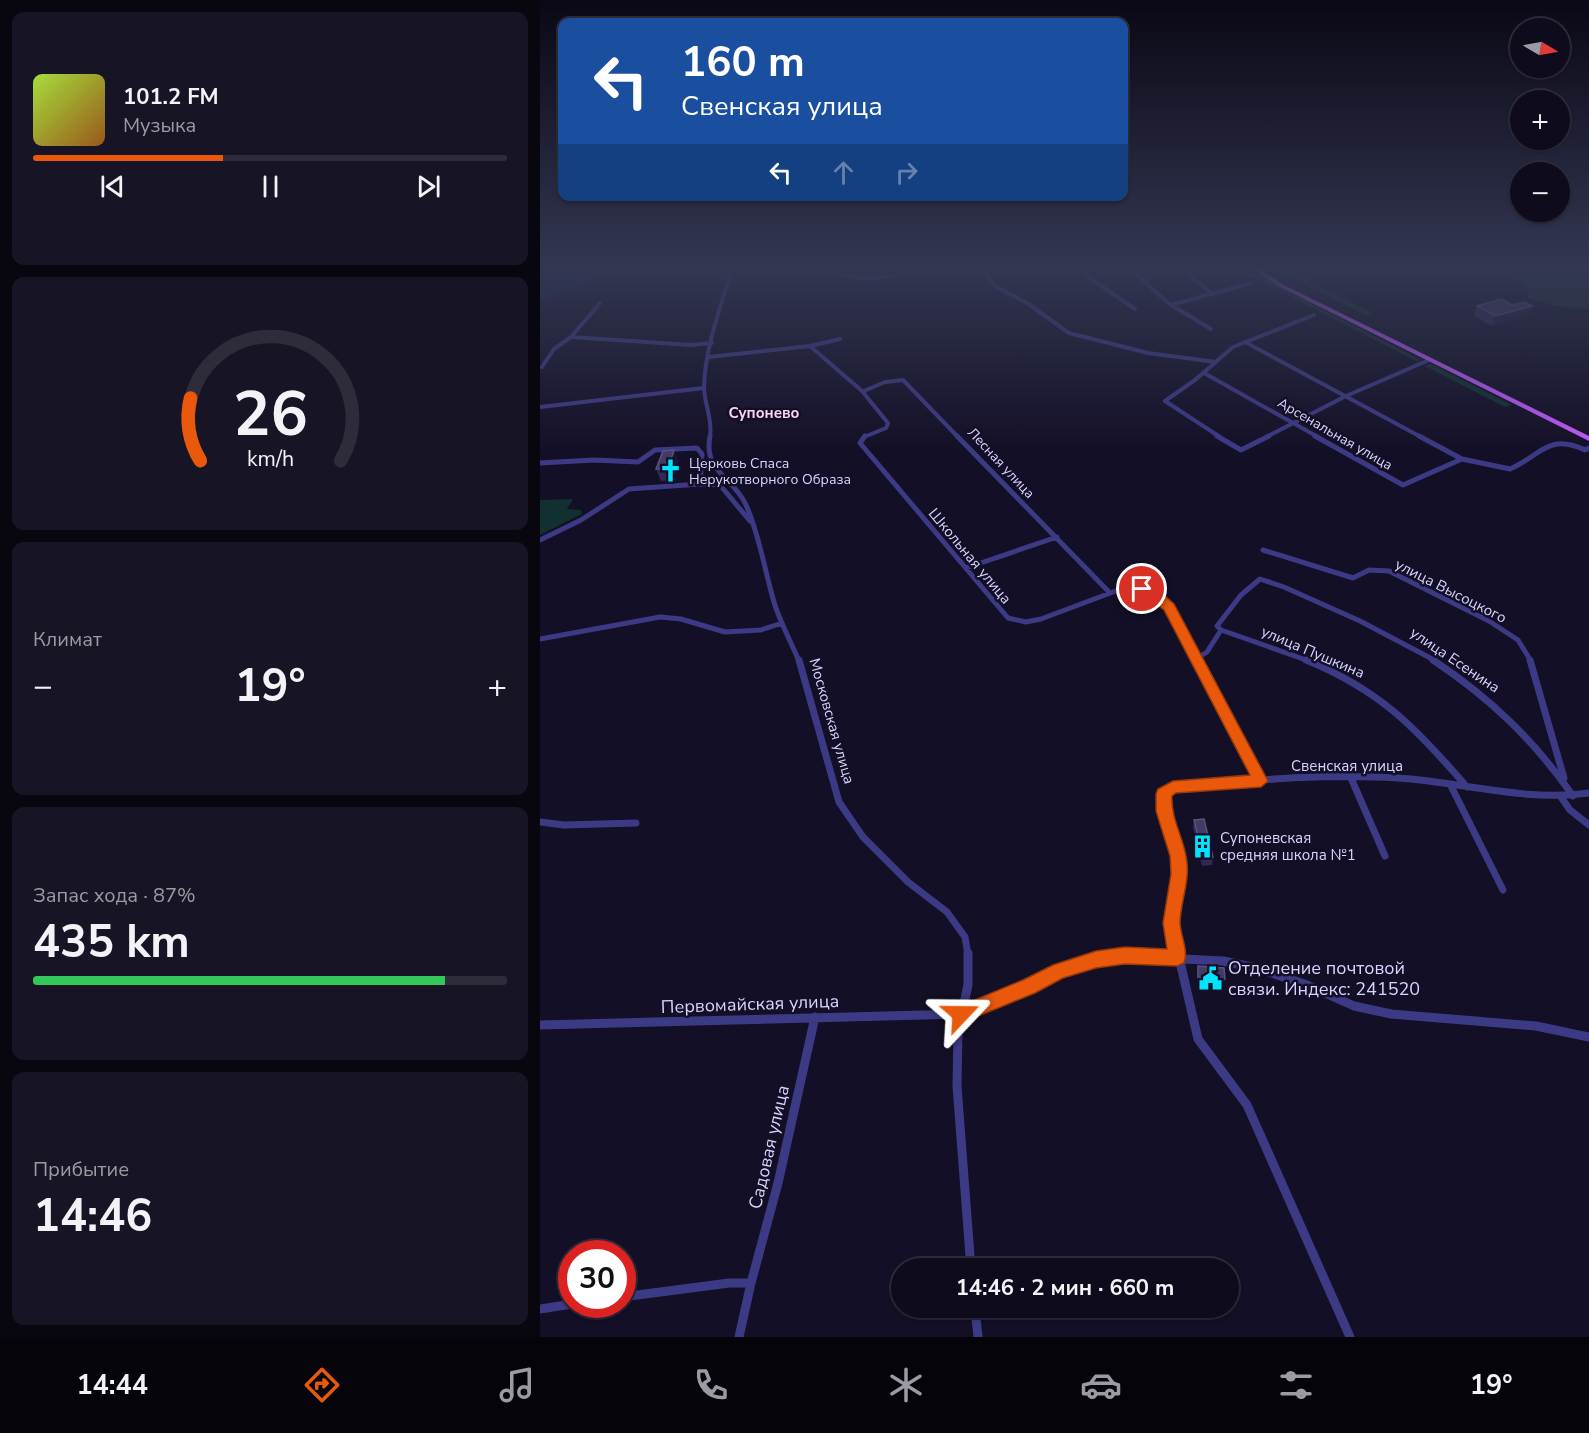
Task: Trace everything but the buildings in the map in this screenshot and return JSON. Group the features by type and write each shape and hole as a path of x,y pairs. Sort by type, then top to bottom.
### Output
{"main road":[{"path":"1364,327 1589,439"},
{"path":"1374,327 1589,434"}],"street":[{"path":"542,367 554,350 579,327"},
{"name":"Московская улица","path":"716,327 704,388 712,426 708,446 711,464 733,485 746,505 782,623 805,675 840,802 863,837 908,882 947,912 965,937 969,958 968,985 958,1030 957,1086 970,1258"},
{"path":"1061,327 1069,333 1148,353 1216,362"},
{"path":"1282,327 1233,347 1204,373 1165,401 1169,406 1238,450 1346,396 1429,360"},
{"path":"571,336 691,345 712,343"},
{"path":"709,357 810,346 840,339"},
{"path":"1245,342 1462,459 1510,469 1556,441 1566,441 1585,450 1589,448"},
{"name":"Школьная улица","path":"810,346 864,391 888,423 886,428 865,435 860,443 1008,618 1017,622 1041,619 1129,585 1159,597 1169,607 1261,781"},
{"name":"Арсенальная улица","path":"1204,373 1403,485 1462,459"},
{"name":"Лесная улица","path":"864,391 885,382 903,380 1109,592"},
{"path":"540,407 704,388"},
{"path":"540,464 594,460 638,462 655,450 694,447 700,450 700,484"},
{"path":"540,540 581,520 628,489 700,484 720,485 745,518 750,521"},
{"path":"966,568 1057,537"},
{"name":"улица Высоцкого","path":"1263,550 1353,578 1369,570 1389,571 1490,621 1518,640 1534,667 1565,782"},
{"name":"улица Есенина","path":"1221,630 1218,626 1222,617 1260,579 1400,638 1485,693 1533,740 1573,796"},
{"path":"540,639 660,617 681,619 725,632 761,630 782,623"},
{"path":"1196,659 1207,652 1221,630"},
{"name":"улица Пушкина","path":"1221,630 1280,650 1334,672 1369,691 1402,719 1468,788"},
{"path":"1351,778 1385,856"},
{"name":"Свенская улица","path":"1177,957 1171,923 1180,874 1178,856 1164,811 1164,794 1173,787 1351,778 1427,780 1523,797 1561,797 1589,792"},
{"path":"1450,784 1503,891"},
{"path":"1561,797 1570,810 1589,825"},
{"path":"540,822 582,826 616,821 636,823"},
{"path":"961,1014 1029,987 1059,971 1096,960 1125,956 1177,957 1223,961 1257,968 1307,985 1354,1006 1391,1014 1514,1023 1589,1037"},
{"path":"1177,957 1198,1040 1247,1105 1350,1337"},
{"name":"Первомайская улица","path":"540,1025 658,1024 815,1017 961,1014"},
{"name":"Садовая улица","path":"739,1337 778,1183 815,1017"},
{"path":"636,1295 729,1283 751,1283"},
{"path":"540,1309 558,1307"},
{"path":"976,1318 978,1337"}],"green space":[{"path":"1350,327 1357,327 1421,360 1416,361"},
{"path":"1431,364 1512,405 1505,407 1425,366"},
{"path":"573,499 567,509 581,510 582,514 540,535 540,500"}],"place":[{"name":"Церковь Спаса Нерукотворного Образа","path":"671,471"},
{"name":"Супоневская средняя школа №1","path":"1202,847"},
{"name":"Отделение почтовой связи. Индекс: 241520","path":"1210,978"}],"district":[{"name":"Супонево","path":"764,413"}],"route":[{"path":"961,1014 1029,987 1059,971 1096,960 1125,956 1177,957 1171,923 1180,874 1178,856 1164,811 1164,794 1173,787 1261,781 1169,607 1159,597 1142,589"}]}
